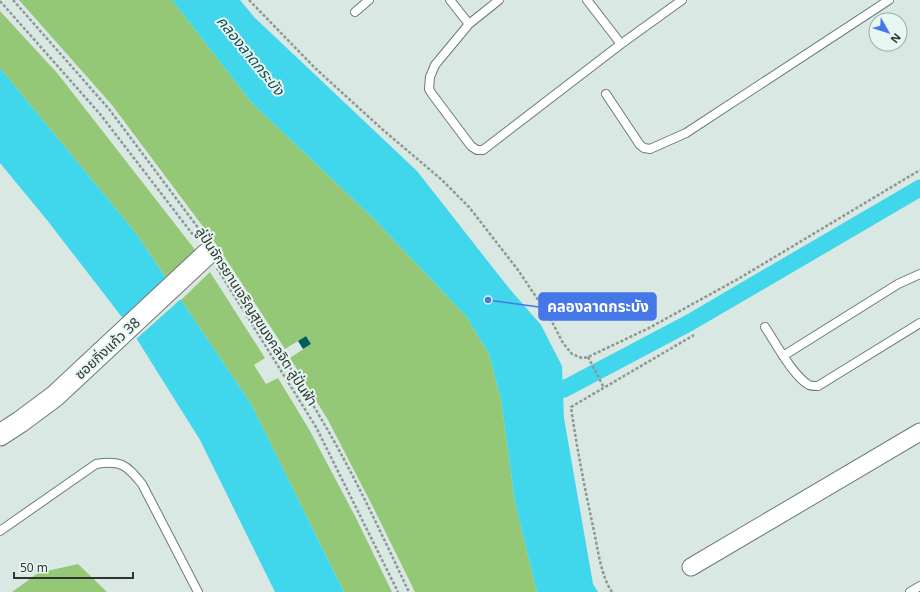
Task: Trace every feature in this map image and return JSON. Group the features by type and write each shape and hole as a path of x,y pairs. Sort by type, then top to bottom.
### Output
{"street":[{"name":"ซอยกิ่งแก้ว 38","path":"0,435 55,396 183,276 212,252"},
{"path":"691,567 920,432"}],"lane":[{"path":"355,12 369,0"},
{"path":"450,0 469,24"},
{"path":"499,0 469,24 435,65 430,76 429,89 432,94 471,146 477,150 483,150 620,44 682,0"},
{"path":"586,0 620,44"},
{"path":"606,94 640,146 650,149 686,133 889,0"},
{"path":"783,356 898,284 920,274"},
{"path":"765,327 783,356 800,379 810,386 818,386 920,323"},
{"path":"0,531 96,464 108,462 122,464 133,472 142,484 198,592"},
{"path":"910,592 920,586"}],"path":[{"path":"12,0 109,109 268,330 324,423 370,510 409,592"},
{"path":"249,0 315,68 382,129 442,180 469,207 518,270 549,316 562,343 572,354 582,358 588,357 649,328 738,280 920,170"},
{"name":"ลู่ปั่นจักรยานเจริญสุขมงคลจิต ลู่ปั่นฟ้า","path":"0,1 100,114 212,252 316,427 398,592"},
{"path":"612,592 609,588 600,562 580,466 571,407 694,335"},
{"path":"588,357 604,388"}],"green space":[{"path":"19,0 172,0 252,103 372,217 466,316 489,354 501,399 515,502 537,592 415,592 328,420 290,358 311,344 306,336 285,349 216,244 112,105"},
{"path":"0,11 58,74 196,251 167,279 135,232 0,68"},
{"path":"210,272 265,358 254,365 266,384 278,378 310,431 356,518 392,592 344,592 250,402 181,300"},
{"path":"78,564 107,592 12,592 38,573"}],"water":[{"path":"172,0 240,0 254,17 417,171 508,287 541,325 562,366 564,418 593,584 598,592 537,592 515,502 501,399 489,354 466,316 372,217 252,103"},
{"path":"0,68 135,232 250,402 344,592 275,592 200,440 128,325 47,220 0,163"}],"pier":[{"path":"169,278 182,298 135,340 127,326"}],"building":[{"path":"306,336 311,344 303,349 298,341"}],"waterway":[{"path":"542,394 564,389 689,323 920,188"}],"place":[{"name":"คลองลาดกระบัง","path":"488,300"}]}
